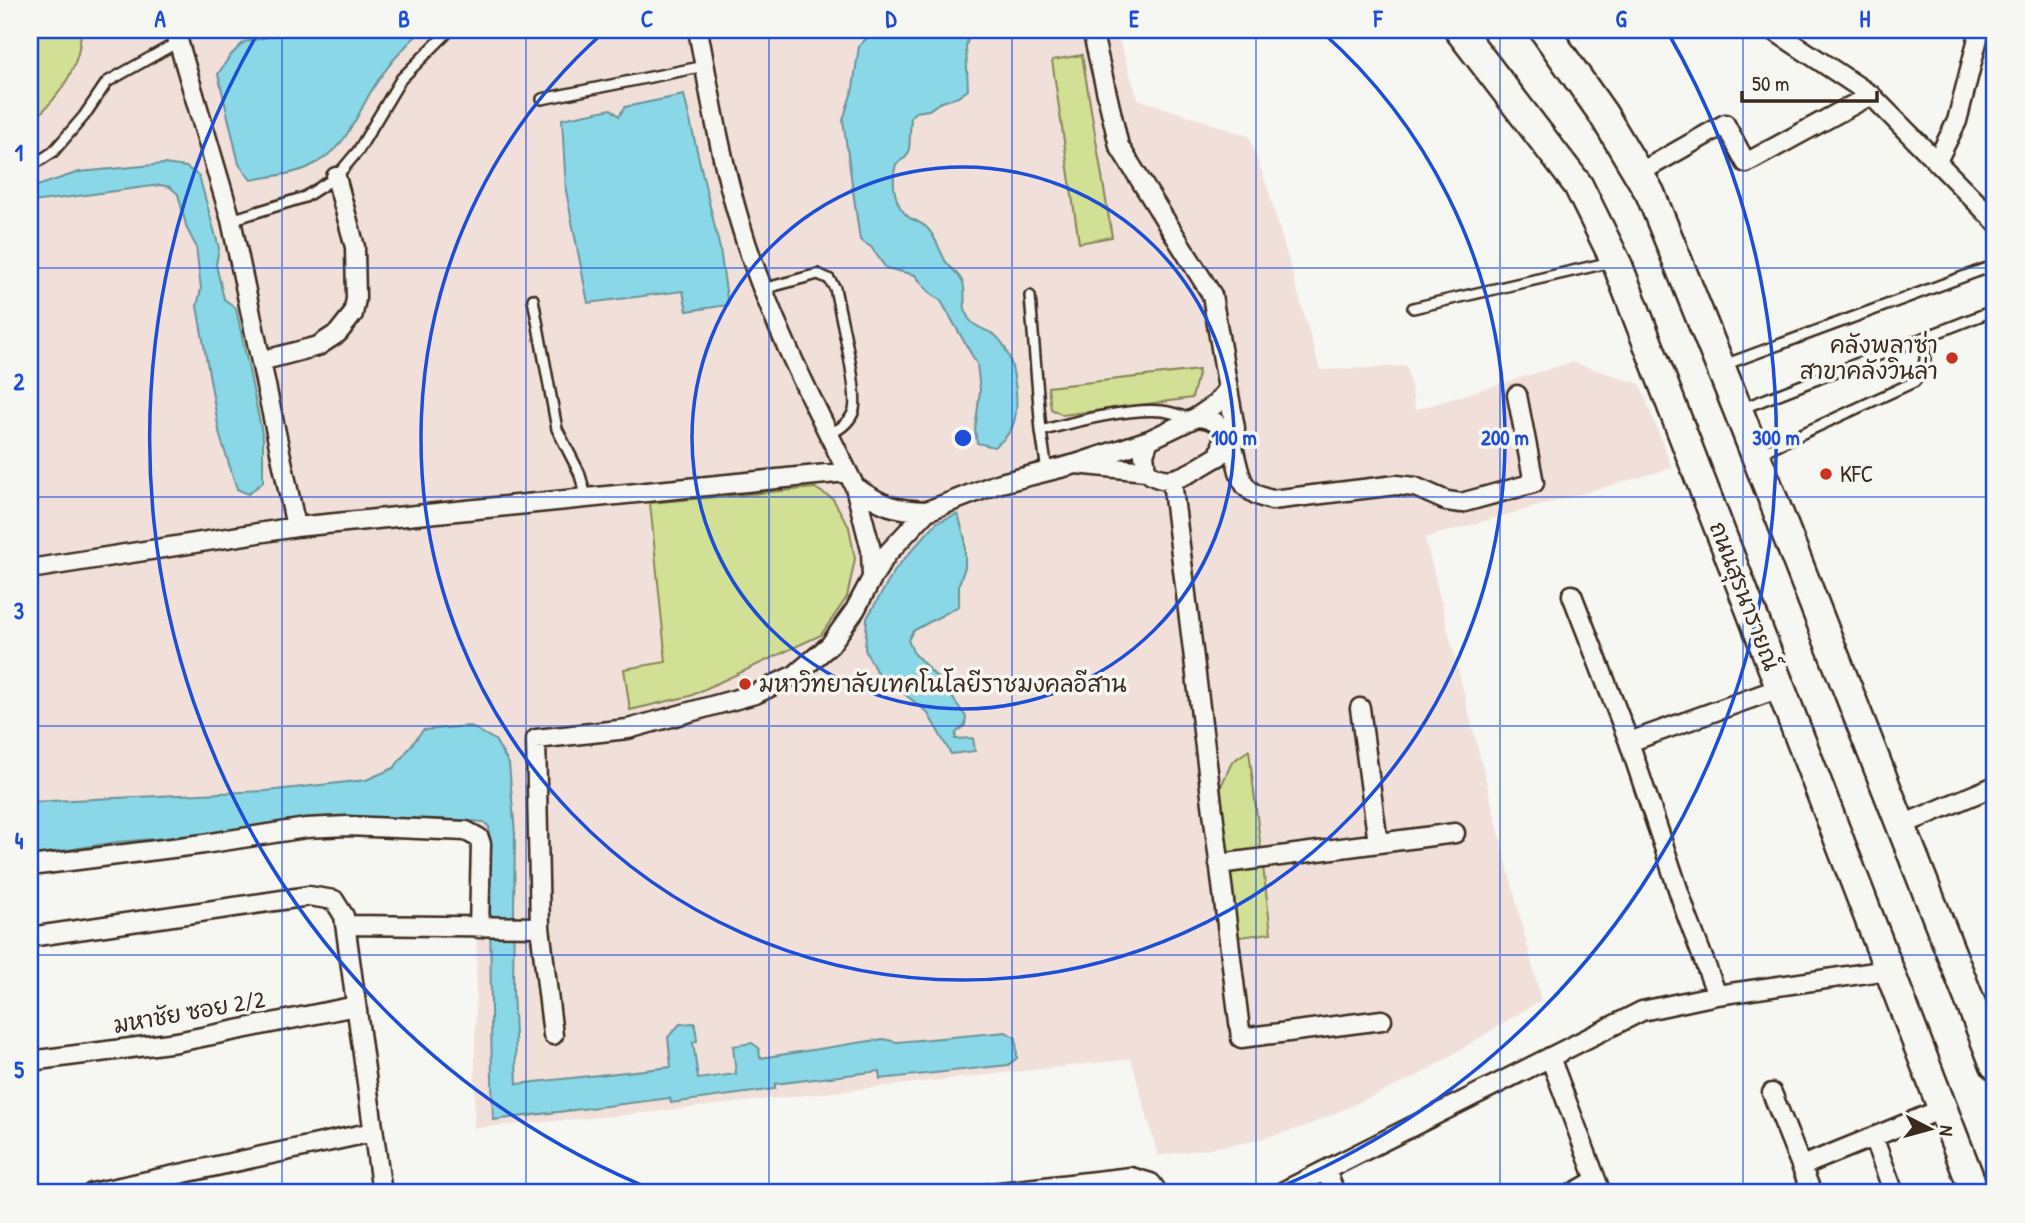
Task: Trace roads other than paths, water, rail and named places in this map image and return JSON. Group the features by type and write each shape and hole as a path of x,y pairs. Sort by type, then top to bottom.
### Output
{"main road":[{"name":"ถนนสุรนารายณ์","path":"1459,30 1578,185 1616,261 1975,1193"},
{"path":"1544,30 1603,114 1650,193 1994,1060"}],"street":[{"path":"698,30 713,112 740,223 763,289 851,480 871,550 872,578"},
{"path":"1076,464 1146,471 1157,480 1172,481 1226,452 1236,428 1212,295 1119,146 1092,30"},
{"path":"1773,30 1871,95 1995,221"},
{"path":"1937,161 1957,121 1980,30"},
{"path":"176,36 231,220 296,527"},
{"path":"1637,174 1725,124 1746,163 1871,95"},
{"path":"261,361 318,346 338,333 353,314 356,299 355,247 336,177"},
{"path":"30,569 296,527 587,499 851,480 879,504 904,510 927,511 998,484 1076,464 1149,440 1216,404 1228,389"},
{"path":"1194,418 1211,418 1221,428 1226,452 1248,491 1256,496 1272,500 1396,485 1415,487 1447,501 1461,503 1534,483 1517,395"},
{"path":"1146,471 1143,454 1149,440"},
{"path":"1172,481 1241,1038 1382,1020"},
{"path":"553,1035 540,927 536,739 628,729 755,694 795,676 830,645 856,610 887,554 927,511"},
{"path":"1572,594 1629,742 1687,916 1717,995"},
{"path":"1629,742 1780,688"},
{"path":"1360,708 1378,843"},
{"path":"1902,825 1995,786"},
{"path":"30,866 306,828 347,826 466,831 479,838 481,844 479,928"},
{"path":"1219,864 1455,833"},
{"path":"30,937 309,896 334,900 344,916 382,1193"},
{"path":"345,925 540,927"},
{"path":"1280,1193 1642,1011 1717,995 1888,970"},
{"name":"มหาชัย ซอย 2/2","path":"30,1061 177,1042 356,1006"},
{"path":"1550,1057 1598,1187 1573,1193"},
{"path":"1772,1093 1812,1193"},
{"path":"1802,1166 1942,1109"},
{"path":"92,1193 373,1132"},
{"path":"1873,1137 1894,1193"},
{"path":"1326,1170 1335,1193"},
{"path":"991,1193 1131,1177 1151,1183 1158,1193"}],"lane":[{"path":"231,220 305,197 336,177 358,150 401,79 450,30"},
{"path":"30,167 52,152 84,116 107,82 176,36"},
{"path":"542,99 705,66"},
{"path":"1413,308 1616,261"},
{"path":"1720,366 1995,265"},
{"path":"763,289 818,274 829,279 835,288 854,388 855,408 844,426 829,435"},
{"path":"1030,296 1041,431 1047,471"},
{"path":"533,299 557,429 579,472 587,499"},
{"path":"1738,410 1995,310"},
{"path":"1755,455 1914,382 1924,368 1925,337"},
{"path":"1041,431 1121,415 1159,411 1194,418"}],"water":[{"path":"303,30 422,30 384,72 348,133 333,151 303,170 251,180 239,164 218,74 244,42"},
{"path":"895,30 971,30 966,46 968,90 958,97 911,116 909,152 896,164 894,186 900,207 910,218 931,232 946,262 962,280 965,310 969,319 996,336 1007,353 1016,390 1016,413 1009,433 994,447 977,443 975,430 980,391 977,364 941,301 928,291 915,275 886,268 871,247 860,240 843,120 853,88 859,46 872,33"},
{"path":"684,95 720,249 728,305 687,311 683,291 588,303 566,191 562,119 611,109 619,116 625,107"},
{"path":"164,164 186,167 199,176 219,248 216,265 224,299 236,308 263,438 263,482 248,494 237,489 220,436 197,306 201,289 196,246 187,229 178,194 170,187 160,185 33,202 30,200 34,187 79,172"},
{"path":"958,514 965,539 965,567 959,584 959,606 913,631 908,640 913,652 942,683 966,717 965,725 956,733 955,739 973,738 975,751 951,754 927,712 876,671 865,650 867,618 897,567 937,522"},
{"path":"470,726 495,740 509,764 515,834 513,989 517,1084 671,1067 668,1037 680,1024 695,1023 697,1041 693,1042 698,1079 736,1074 733,1046 752,1043 759,1048 760,1058 883,1039 897,1042 1006,1032 1016,1038 1017,1058 1008,1065 880,1079 879,1071 775,1084 775,1089 671,1103 670,1098 493,1120 489,827 484,822 385,820 117,842 30,856 30,802 266,791 366,780 394,768 423,730"}],"place":[{"name":"คลังพลาซ่า สาขาคลังวินล่า","path":"1952,358"},
{"name":"KFC","path":"1826,474"},
{"name":"มหาวิทยาลัยเทคโนโลยีราชมงคลอีสาน","path":"745,684"}]}
